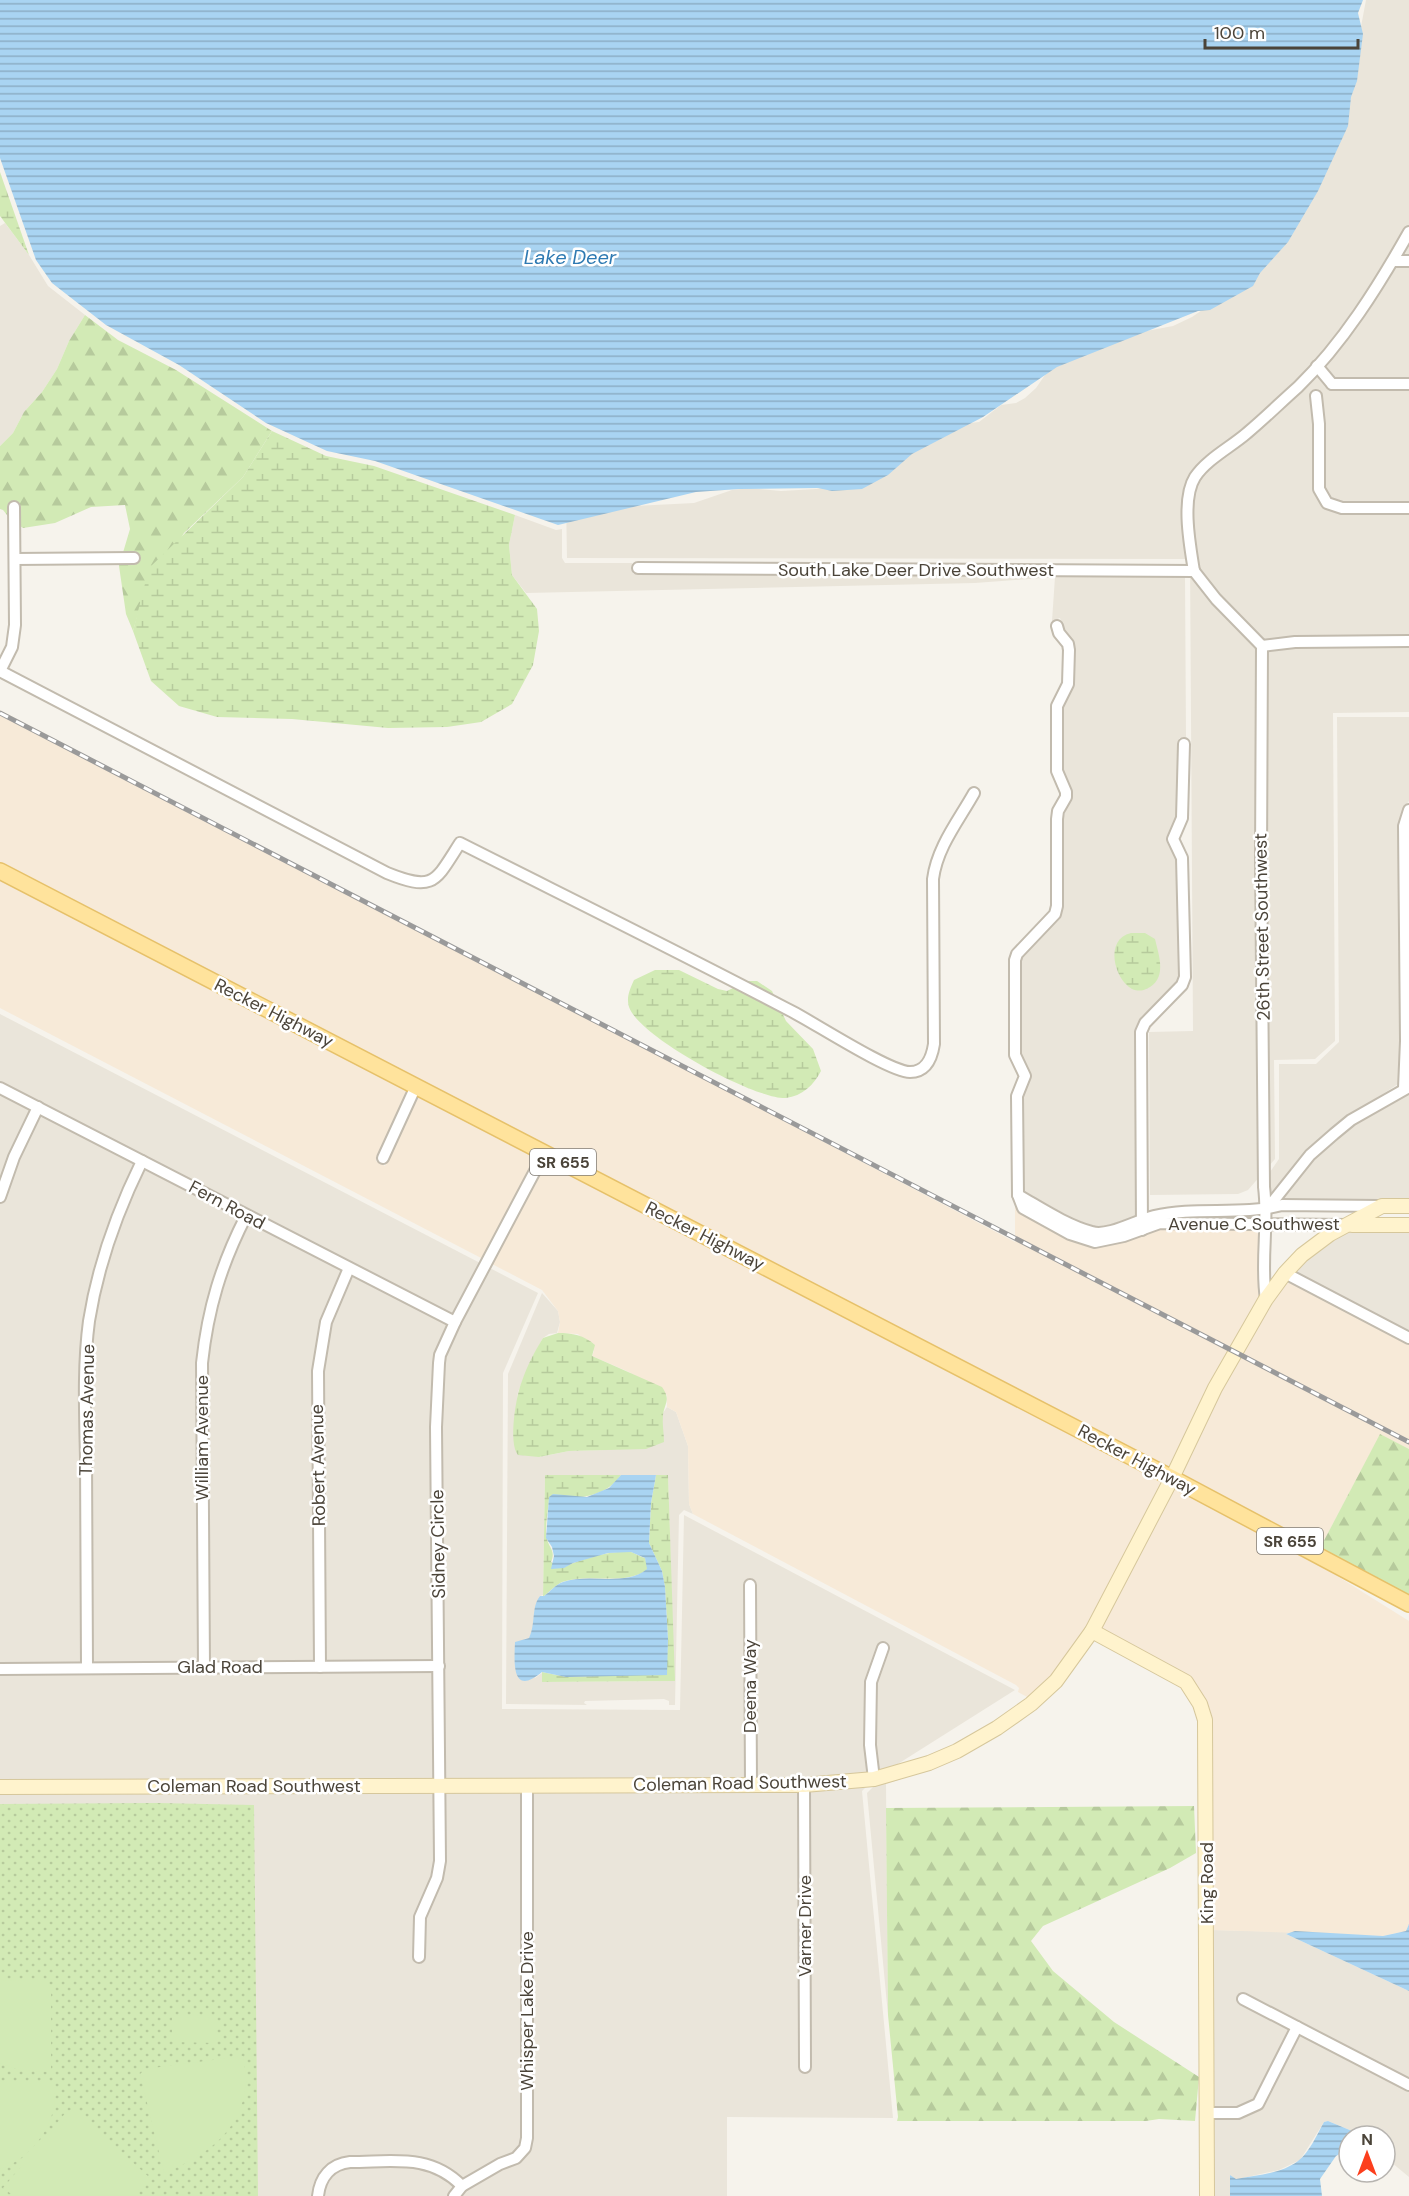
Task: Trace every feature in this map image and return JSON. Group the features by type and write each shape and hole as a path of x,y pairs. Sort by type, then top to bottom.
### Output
{"main road":[{"name":"Recker Highway","path":"0,871 1172,1478 1409,1604"}],"street":[{"path":"1409,232 1360,311 1317,366 1248,433 1195,477 1190,493 1188,518 1194,571 1216,599 1262,646 1295,642 1409,641"},
{"path":"1393,261 1409,261"},
{"path":"1317,366 1332,384"},
{"path":"1299,385 1307,394 1316,396 1332,384 1409,384"},
{"path":"1316,396 1319,424 1319,489 1327,503 1342,508 1409,508"},
{"path":"14,507 15,625 12,647 0,671 387,873 412,883 426,883 439,875 460,843 794,1012 889,1066 911,1072 923,1068 932,1059 934,1044 933,879 935,863 974,793"},
{"path":"15,559 134,558"},
{"name":"South Lake Deer Drive Southwest","path":"638,568 1194,571"},
{"name":"Avenue C Southwest","path":"1056,626 1068,644 1069,650 1068,684 1057,706 1057,771 1066,797 1058,811 1057,819 1058,898 1055,914 1017,954 1015,960 1015,1055 1025,1076 1017,1096 1018,1195 1094,1233 1105,1233 1141,1225 1180,1212 1267,1209 1282,1205 1409,1206"},
{"name":"26th Street Southwest","path":"1262,646 1261,882 1264,1187 1267,1209 1264,1285 1266,1299"},
{"path":"1141,1225 1141,1032 1145,1023 1182,985 1185,977 1182,858 1173,839 1182,818 1184,744"},
{"path":"1267,1209 1310,1155 1334,1134 1406,1087 1407,952 1404,826 1409,810"},
{"path":"383,1158 416,1086"},
{"name":"Fern Road","path":"0,1088 455,1322"},
{"path":"0,1197 38,1107"},
{"name":"Sidney Circle","path":"419,1957 420,1917 440,1869 437,1378 440,1355 455,1322 545,1152"},
{"name":"Thomas Avenue","path":"87,1668 85,1393 89,1322 109,1236 142,1161"},
{"name":"Coleman Road Southwest","path":"0,1787 804,1785 874,1779 913,1769 957,1751 1016,1716 1056,1681 1069,1666 1092,1631 1172,1478 1215,1388 1266,1299 1285,1273 1320,1240 1382,1206"},
{"name":"William Avenue","path":"204,1667 202,1363 215,1289 228,1251 246,1216"},
{"name":"Avenue C Southwest","path":"1141,1225 1160,1223 1409,1225"},
{"name":"Robert Avenue","path":"320,1666 318,1371 326,1322 349,1268"},
{"path":"1285,1273 1409,1338"},
{"name":"Deena Way","path":"750,1585 751,1786"},
{"name":"King Road","path":"1092,1631 1186,1682 1200,1704 1205,1720 1207,2196"},
{"path":"874,1779 870,1745 871,1682 883,1648"},
{"name":"Glad Road","path":"0,1669 439,1666"},
{"name":"Varner Drive","path":"804,1785 805,2067"},
{"name":"Whisper Lake Drive","path":"454,2196 462,2186 500,2164 516,2158 525,2148 527,2138 527,1786"},
{"path":"1243,1999 1409,2085"},
{"path":"1207,2113 1238,2113 1258,2103 1297,2027"},
{"path":"318,2196 319,2187 326,2173 342,2163 350,2162 429,2164 451,2175 462,2186"}],"shaded area":[{"path":"1366,0 1409,0 1409,712 1333,713 1335,1041 1315,1059 1274,1060 1275,1159 1248,1190 1238,1194 1150,1195 1149,1032 1193,1031 1190,559 567,558 566,499 635,506 694,503 732,490 816,489 852,482 889,469 954,425 979,422 1001,405 1016,403 1025,398 1036,388 1054,362 1141,332 1173,326 1192,317 1208,306 1360,32"},
{"path":"5,223 48,286 85,315 69,341 57,369 42,392 24,412 13,433 0,446 0,226"},
{"path":"515,515 556,530 562,529 562,558 565,563 632,563 633,574 1185,577 1186,738 1179,738 1177,817 1168,838 1177,860 1180,976 1178,982 1141,1020 1136,1032 1136,1216 1104,1227 1095,1227 1072,1218 1023,1191 1022,1097 1030,1076 1020,1054 1020,961 1060,916 1063,898 1063,819 1072,793 1063,769 1062,707 1074,684 1074,650 1072,639 1063,629 1060,618 1052,621 1055,577 975,583 526,593 512,575 509,545"},
{"path":"0,710 1015,1242 1015,1201 1021,1213 1067,1239 1094,1248 1125,1242 1161,1229 1261,1229 1258,1284 1261,1298 1169,1470 0,864"},
{"path":"1337,717 1409,717 1409,801 1404,807 1399,826 1400,950 1398,951 1400,955 1401,1041 1398,1084 1330,1129 1306,1151 1271,1196 1270,1172 1279,1159 1279,1064 1316,1064 1339,1042"},
{"path":"0,877 408,1089 376,1161 385,1166 418,1094 537,1155 483,1259 0,1008"},
{"path":"0,1014 538,1293 503,1373 502,1709 680,1710 684,1515 1015,1690 874,1779 862,1791 893,2118 727,2117 727,2196 0,2196"},
{"path":"1409,1093 1409,1200 1282,1199 1314,1159 1337,1138 1354,1125"},
{"path":"547,1160 1164,1480 1090,1623 1052,1677 1029,1698 1018,1692 1019,1688 1016,1685 693,1514 689,1504 688,1446 676,1412 667,1407 667,1395 629,1372 592,1356 594,1351 578,1334 558,1333 560,1322 558,1311 542,1290 492,1264"},
{"path":"1351,1231 1409,1231 1409,1331 1294,1271 1305,1259 1332,1240"},
{"path":"1287,1280 1409,1344 1409,1449 1380,1435 1319,1550 1179,1475 1219,1391 1269,1305 1272,1304"},
{"path":"542,1293 558,1311 560,1322 557,1333 543,1338 532,1358 518,1392 515,1419 540,1457 569,1451 606,1450 663,1413 667,1407 676,1412 688,1446 689,1504 693,1514 684,1510 679,1515 675,1705 669,1705 669,1701 664,1699 585,1701 587,1705 506,1704 508,1374","holes":["545,1475 668,1475 674,1681 542,1682 542,1673 535,1678 515,1655 524,1639 529,1638 533,1630 535,1609 540,1596 543,1595"]},
{"path":"1174,1485 1313,1561 1409,1621 1409,1924 1406,1931 1383,1936 1212,1930 1211,1737 1189,1677 1099,1628"},
{"path":"907,1777 886,1784 888,2015 867,1793 875,1785"},
{"path":"1212,1930 1290,1932 1286,1934 1409,1991 1409,2079 1241,1992 1237,2002 1290,2030 1254,2099 1237,2107 1212,2107"},
{"path":"1299,2035 1409,2092 1409,2177 1397,2167 1397,2124 1337,2125 1328,2121 1324,2122 1300,2160 1279,2170 1236,2180 1230,2175 1230,2196 1213,2196 1212,2119 1240,2119 1260,2109"}],"green space":[{"path":"0,172 29,255 0,216"},
{"path":"85,315 118,340 176,370 272,431 243,477 184,533 140,607 133,631 126,614 119,566 130,529 125,505 91,507 55,523 23,528 0,509 0,446 13,433 24,412 42,392 57,369 69,341"},
{"path":"272,431 326,456 374,466 515,515 509,545 512,575 537,609 539,631 533,665 512,704 481,722 447,727 388,728 292,719 217,717 179,706 151,681 133,631 149,568 243,477"},
{"path":"1131,933 1145,933 1155,939 1158,953 1160,974 1153,985 1143,990 1132,989 1126,984 1120,977 1115,960 1117,943"},
{"path":"655,970 679,970 727,991 747,981 757,981 772,991 786,1021 813,1049 821,1071 818,1076 807,1089 797,1095 786,1098 771,1096 726,1078 675,1050 637,1020 628,1003 634,980"},
{"path":"558,1333 573,1334 587,1339 595,1345 592,1356 662,1387 667,1398 663,1418 664,1442 646,1449 569,1451 539,1457 518,1455 513,1430 515,1407 520,1388 529,1364 543,1338"},
{"path":"1380,1434 1409,1449 1409,1597 1319,1550"},
{"path":"545,1475 621,1475 612,1485 594,1494 581,1497 549,1497 546,1530 552,1552 551,1562 563,1568 596,1556 624,1551 645,1558 648,1569 629,1577 573,1579 562,1582 543,1597"},
{"path":"656,1475 668,1475 675,1681 542,1682 542,1672 566,1677 666,1674 668,1639 665,1587 662,1571 649,1543 651,1503"},
{"path":"0,1804 254,1805 258,2196 0,2196"},
{"path":"1194,1806 1196,1853 1170,1868 1043,1926 1031,1941 1053,1971 1114,2022 1199,2077 1195,2121 1159,2119 1146,2121 897,2121 888,2015 886,1808"},
{"path":"44,1979 51,1987 51,2072 19,2070 0,2063 0,1981"},
{"path":"172,2016 216,2016 216,2043 172,2042"},
{"path":"243,2056 246,2081 243,2101 229,2129 207,2150 164,2173 140,2074 145,2069"},
{"path":"0,2083 55,2083 54,2107 41,2137 27,2153 0,2169"},
{"path":"74,2110 149,2177 138,2190 129,2196 14,2196 3,2188 67,2111"}],"water":[{"name":"Lake Deer","path":"0,0 1363,0 1358,13 1363,34 1348,126 1318,191 1288,242 1260,273 1253,286 1210,310 1198,311 1057,367 983,417 912,454 888,475 862,489 832,491 818,488 739,489 696,492 558,525 375,461 327,451 266,423 179,365 106,325 52,283 36,260 0,158"},
{"path":"621,1475 656,1475 651,1503 649,1543 662,1571 665,1587 668,1639 667,1675 566,1677 542,1672 532,1679 525,1681 520,1679 515,1668 515,1642 529,1638 535,1605 540,1596 544,1596 563,1582 584,1579 618,1579 647,1569 645,1558 631,1552 608,1553 573,1563 564,1568 551,1569 554,1556 552,1547 546,1538 549,1497 553,1494 587,1497 609,1488"},
{"path":"1409,1924 1409,1991 1286,1934 1295,1931 1383,1936 1406,1931"},
{"path":"1328,2121 1337,2125 1337,2155 1320,2179 1322,2196 1230,2196 1230,2175 1236,2179 1284,2169 1306,2153 1324,2122"}],"railway":[{"path":"0,713 1409,1442"}]}
